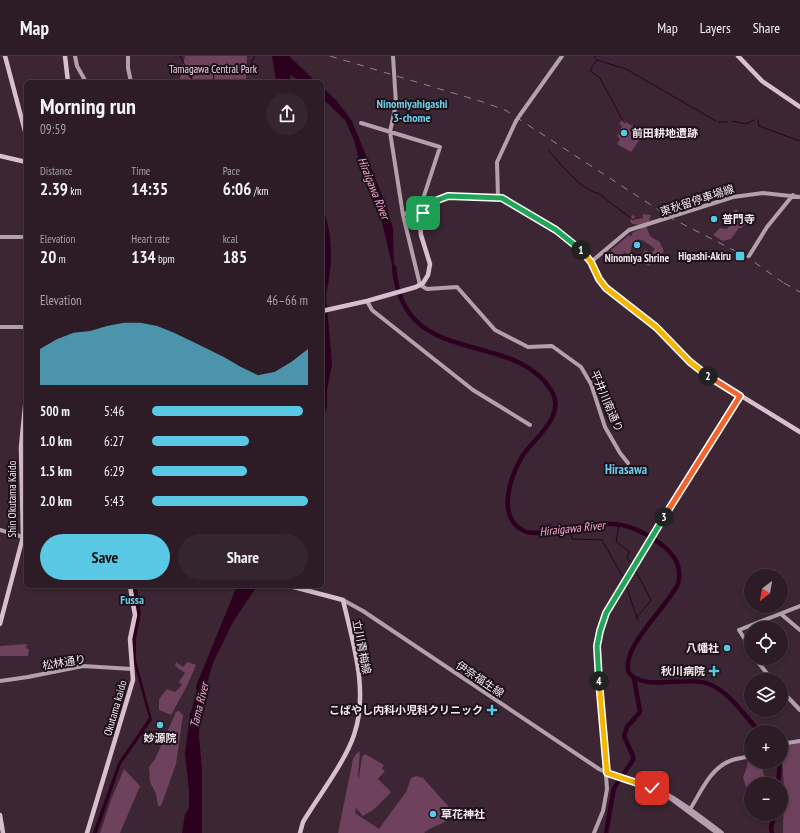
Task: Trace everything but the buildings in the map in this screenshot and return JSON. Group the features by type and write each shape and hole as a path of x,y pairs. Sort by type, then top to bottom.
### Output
{"main road":[{"path":"4,56 24,128"},
{"path":"65,56 68,80"},
{"path":"75,56 77,66 85,80"},
{"path":"128,56 128,68 131,80"},
{"path":"393,56 396,103 390,132 403,215 420,285"},
{"path":"498,198 498,162 516,121 562,56"},
{"path":"738,56 762,81 800,108"},
{"path":"361,123 438,146 440,148 420,206 403,215"},
{"path":"0,156 24,162"},
{"name":"東秋留停車場線","path":"591,262 629,230 641,226 672,218 742,195 793,195 800,197"},
{"path":"749,256 766,226 793,195"},
{"path":"324,311 367,301 420,285 427,278 430,268 420,229 421,216 426,207 435,200 448,196 498,198 512,202 556,230 579,248 591,262 599,279 606,288 659,330 699,370 800,432"},
{"path":"0,236 24,237"},
{"name":"平井川南通り","path":"420,285 427,289 457,288 495,330 528,347 552,346 578,364 589,380 606,427 620,453 628,463"},
{"path":"367,301 372,310 473,390 530,425"},
{"path":"0,327 24,327"},
{"path":"594,833 604,807 607,789 597,646 602,623 618,592 740,396"},
{"name":"Shin Okutama Kaido","path":"24,416 21,447 24,514"},
{"path":"0,530 24,537"},
{"name":"Shin Okutama Kaido","path":"0,624 24,540"},
{"name":"Okutama kaido","path":"86,833 132,684 130,639 135,615 130,588"},
{"path":"298,588 343,600"},
{"name":"伊奈福生線","path":"343,600 368,614 607,773 664,790 717,833"},
{"name":"立川青梅線","path":"300,833 303,822 349,745 357,722 360,676 343,600"},
{"path":"763,621 800,606"},
{"path":"781,614 800,630"},
{"path":"744,628 739,630 744,638"},
{"path":"759,665 766,673"},
{"name":"松林通り","path":"0,681 83,666 132,669"},
{"path":"788,697 800,710"},
{"path":"788,741 800,741"},
{"path":"690,811 713,773 719,767 729,761 744,758"},
{"name":"伊奈福生線","path":"690,811 722,833"},
{"path":"0,815 2,832"}],"green space":[{"name":"Tamagawa Central Park","path":"185,56 247,56 246,80 179,80"},
{"path":"622,120 644,133 631,152 617,144 620,139 617,136 622,126 619,124"},
{"path":"736,209 747,223 739,228 731,239 723,241 713,235 720,228 726,229 731,225 726,219"},
{"name":"Ninomiya Shrine","path":"643,214 651,215 649,221 646,223 648,232 651,237 659,241 664,251 649,266 639,260 645,250 651,253 655,249 644,241 637,240 632,244 630,256 625,252 616,263 612,262 609,258 612,254 611,250 629,235 632,236 632,233 641,229 641,225 632,224 630,221 632,215 635,216 633,220 643,218"},
{"path":"27,644 26,648 29,649 28,656 0,656 0,646"},
{"path":"176,662 183,667 187,662 196,665 187,686 171,715 159,710 159,699 167,689 175,692 182,685 179,682 185,673 175,666"},
{"path":"179,711 183,715 176,764 161,806 158,806 156,794 150,782 149,767 155,759 176,712"},
{"path":"800,743 800,833 783,833 783,821 788,821 788,777 783,777 783,769 788,769 788,745"},
{"path":"360,751 358,777 364,779 359,777 362,757 365,754 384,765 382,769 385,771 378,779 391,792 373,810 363,816 356,808 355,813 379,829 406,792 411,778 416,776 423,778 456,815 424,833 338,833 353,759"},
{"path":"124,769 140,786 120,833 100,833 111,800"},
{"path":"746,769 763,769 764,777 744,777 744,780 743,777"}],"water":[{"path":"272,56 289,56 314,80 299,80 290,75 291,80 276,80"},
{"path":"324,89 336,100 352,121 386,205 393,228 394,273 379,210 359,160 354,140 345,120 324,100"},
{"path":"324,212 329,232 331,251 329,282 326,292 332,364 327,390 327,406 324,416"},
{"path":"132,588 137,588 141,613 136,639 136,660 152,720 121,764 97,833 93,833 118,763 149,718 133,660 132,639 137,612"},
{"name":"Tama River","path":"236,588 256,588 233,622 213,663 207,684 206,699 200,719 199,736 202,769 202,833 182,833 185,814 189,808 189,791 185,753 190,715 197,691 196,686"}],"waterway":[{"path":"180,56 193,80"},
{"path":"214,80 213,68 235,73 247,72 255,56"},
{"path":"594,56 597,60 626,69 716,121"},
{"path":"594,64 597,60"},
{"path":"593,65 590,71 600,78 625,123"},
{"path":"188,72 192,80"},
{"path":"732,121 746,124 754,120"},
{"path":"758,120 759,126 800,141"},
{"path":"719,122 727,122"},
{"path":"548,150 585,188 598,193 633,220"},
{"name":"Hiraigawa River","path":"394,267 401,300 417,321 437,335 461,344 512,359 534,371 551,390 555,399 555,408 552,417 548,426 523,455 518,463 510,484 508,506 510,516 515,525 524,531 535,533 598,524 622,525 647,535 662,545 671,553 677,562 679,572 678,584 673,593 637,640 631,652 628,663 629,673 636,679 645,681 689,681 709,684 724,693 737,705 754,725"},
{"path":"619,524 616,542 629,551 627,558 633,565"},
{"path":"569,528 572,539 602,540 624,579"},
{"path":"634,568 651,600 637,617"},
{"path":"625,582 638,621"},
{"path":"606,833 614,788 633,760 633,756 624,736 627,727 640,712 634,678"},
{"name":"Hiraigawa River","path":"779,769 779,777"},
{"name":"Hiraigawa River","path":"772,833 771,827 773,821"}],"railway":[{"path":"330,56 505,110 671,218 747,257 788,286"},
{"path":"784,283 800,292"}],"place":[{"name":"前田耕地遺跡","path":"624,133"},
{"name":"普門寺","path":"714,219"},
{"name":"Ninomiya Shrine","path":"637,245"},
{"name":"Higashi-Akiru","path":"740,256"},
{"name":"八幡社","path":"727,648"},
{"name":"秋川病院","path":"714,671"},
{"name":"こばやし内科小児科クリニック","path":"492,710"},
{"name":"妙源院","path":"160,725"},
{"name":"草花神社","path":"433,814"}],"district":[{"name":"Ninomiyahigashi 3-chome","path":"412,110"},
{"name":"Hirasawa","path":"626,469"},
{"name":"Fussa","path":"132,599"}],"route":[{"path":"423,213 426,207 435,200 452,195 498,198 512,202 556,230 577,246 589,259 599,279 606,288 650,322 699,370 740,396 613,599 606,613 600,631 597,654 603,745 607,773 618,778 652,788"}]}
